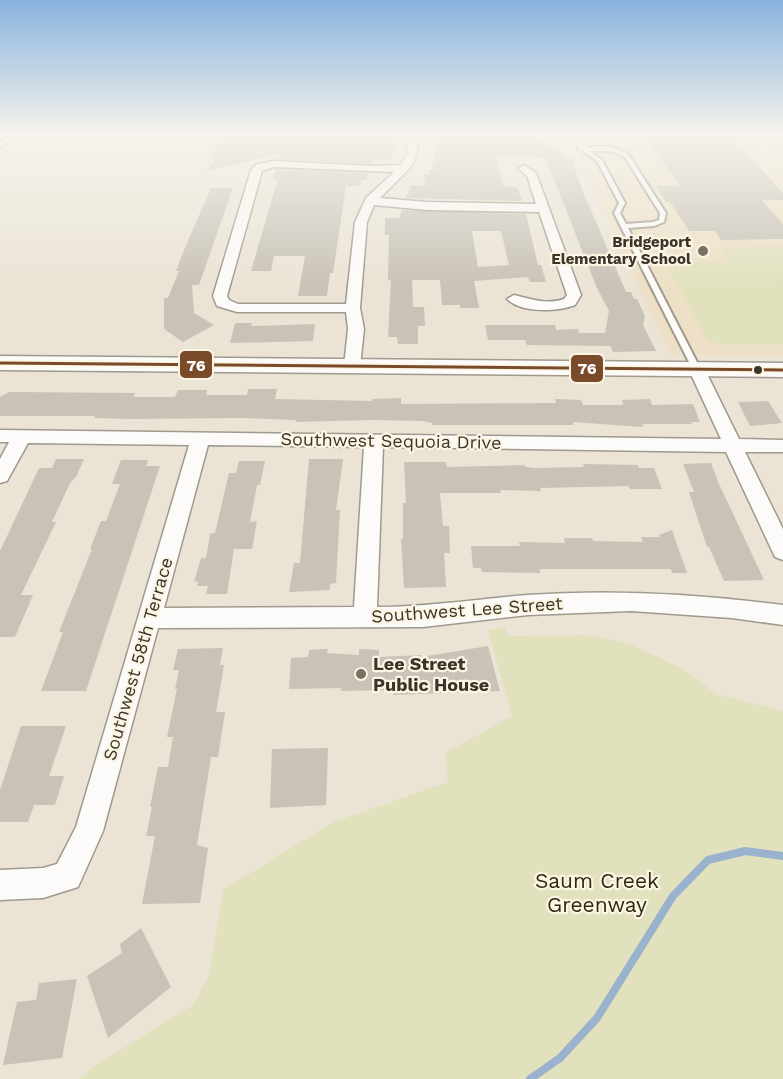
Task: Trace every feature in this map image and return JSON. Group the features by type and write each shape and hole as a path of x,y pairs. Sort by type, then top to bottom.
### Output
{"main road":[{"path":"0,363 783,370"}],"street":[{"path":"252,185 220,296 222,303 237,308 353,308"},
{"path":"352,366 356,329 353,308 361,222 370,201 386,185"},
{"path":"514,299 530,305 562,305 573,298 535,185"},
{"path":"370,201 427,206 543,208"},
{"path":"697,370 783,550"},
{"name":"Southwest Sequoia Drive","path":"0,436 783,446"},
{"path":"0,476 22,436"},
{"name":"Southwest 58th Terrace","path":"0,885 44,883 68,876 89,831 200,439"},
{"path":"365,618 374,442"},
{"name":"Southwest Lee Street","path":"150,618 423,617 528,604 632,601 710,606 783,615"}],"lane":[{"path":"613,185 622,203 617,213 697,370"},
{"path":"624,226 654,224 662,221 663,213 645,185"}],"shaded area":[{"name":"Bridgeport Elementary School","path":"592,185 783,185 783,356 671,355"}],"green space":[{"path":"783,246 783,345 720,345 706,339 665,261 705,261 731,265 720,248"},
{"name":"Saum Creek Greenway","path":"505,628 508,636 586,635 628,643 683,669 716,694 783,711 783,1079 79,1079 96,1065 193,1005 209,976 223,890 333,822 448,782 445,753 512,716 488,630"}],"building":[{"path":"276,185 360,185 346,186 333,273 330,273 327,296 298,296 305,256 274,256 271,271 251,271"},
{"path":"411,185 505,185 518,188 522,201 406,198"},
{"path":"556,185 581,185 626,292 631,292 634,299 637,299 645,316 643,325 656,351 613,352 610,346 527,345 525,340 488,340 485,325 555,325 556,330 578,329 579,333 605,333 609,311 596,286"},
{"path":"776,185 783,193 783,200 762,200 783,224 783,239 721,240 715,231 689,231 670,202 666,202 656,186"},
{"path":"211,188 233,188 199,285 192,285 194,313 214,325 183,342 164,329 164,298 168,298 179,271 176,271 184,250"},
{"path":"402,210 526,214 538,265 541,265 546,282 530,282 528,277 474,281 479,308 460,308 460,305 442,305 440,280 412,280 413,307 424,307 425,326 418,326 418,344 398,344 397,337 388,337 391,280 388,280 389,235 385,235 385,218 399,218","holes":["472,231 501,231 509,265 478,267"]},
{"path":"235,323 252,323 251,326 315,324 313,341 230,343"},
{"path":"248,389 277,389 275,399 372,401 372,399 401,398 401,404 556,403 555,399 581,400 583,405 623,405 622,400 650,399 652,405 693,404 700,422 643,424 643,427 573,422 573,425 432,425 432,423 423,421 296,422 296,420 241,418 130,419 94,418 95,416 0,416 0,397 9,392 135,393 133,397 175,397 178,390 207,390 206,395 247,395"},
{"path":"768,401 782,423 750,426 738,402"},
{"path":"56,459 84,459 76,477 70,483 52,522 56,522 21,595 33,595 15,637 0,637 0,551 39,468 52,468"},
{"path":"309,459 343,459 336,510 340,510 336,583 330,584 330,590 289,592 294,563 300,563"},
{"path":"121,460 148,460 146,466 160,466 86,691 41,691 63,632 59,632 92,549 90,549 101,521 106,521 120,484 112,484"},
{"path":"239,461 265,461 260,485 257,485 250,522 257,521 252,549 234,549 227,594 206,594 208,586 197,586 198,581 194,582 201,558 206,558 210,534 215,533 229,473 236,473"},
{"path":"404,462 446,462 447,467 525,465 525,467 535,468 584,467 583,464 638,465 639,468 654,468 662,489 630,489 628,486 540,488 541,491 500,490 501,493 440,493 443,526 449,526 450,553 444,553 446,587 404,588 401,539 403,539 403,503 406,503"},
{"path":"711,463 764,580 724,581 707,547 689,492 694,492 683,464"},
{"path":"672,530 687,573 672,573 671,569 540,569 540,573 482,572 481,568 473,568 471,546 520,546 519,542 565,543 564,538 643,542 641,537 660,537 659,535"},
{"path":"488,646 500,691 393,695 393,690 289,689 291,658 308,657 309,650 328,649 327,653 359,655 359,649 379,650 379,657 421,655 421,657"},
{"path":"223,648 220,665 224,665 216,712 225,712 218,757 211,757 197,845 208,848 200,903 142,904 155,836 146,836 152,807 150,807 158,767 168,767 173,737 167,737 177,689 175,689 179,670 173,670 178,649"},
{"path":"21,726 66,726 49,776 64,776 55,805 34,805 28,822 0,822 0,790"},
{"path":"328,748 326,805 270,808 272,749"},
{"path":"141,928 171,987 108,1038 87,976 122,953 120,944"},
{"path":"77,979 62,1058 3,1065 17,1002 36,1000 39,983"}],"waterway":[{"path":"530,1079 560,1058 597,1018 673,896 708,860 745,851 783,856"}],"transit line":[{"name":"76","path":"0,363 783,370"}],"place":[{"name":"Bridgeport Elementary School","path":"703,251"},
{"name":"Lee Street Public House","path":"361,674"}]}
